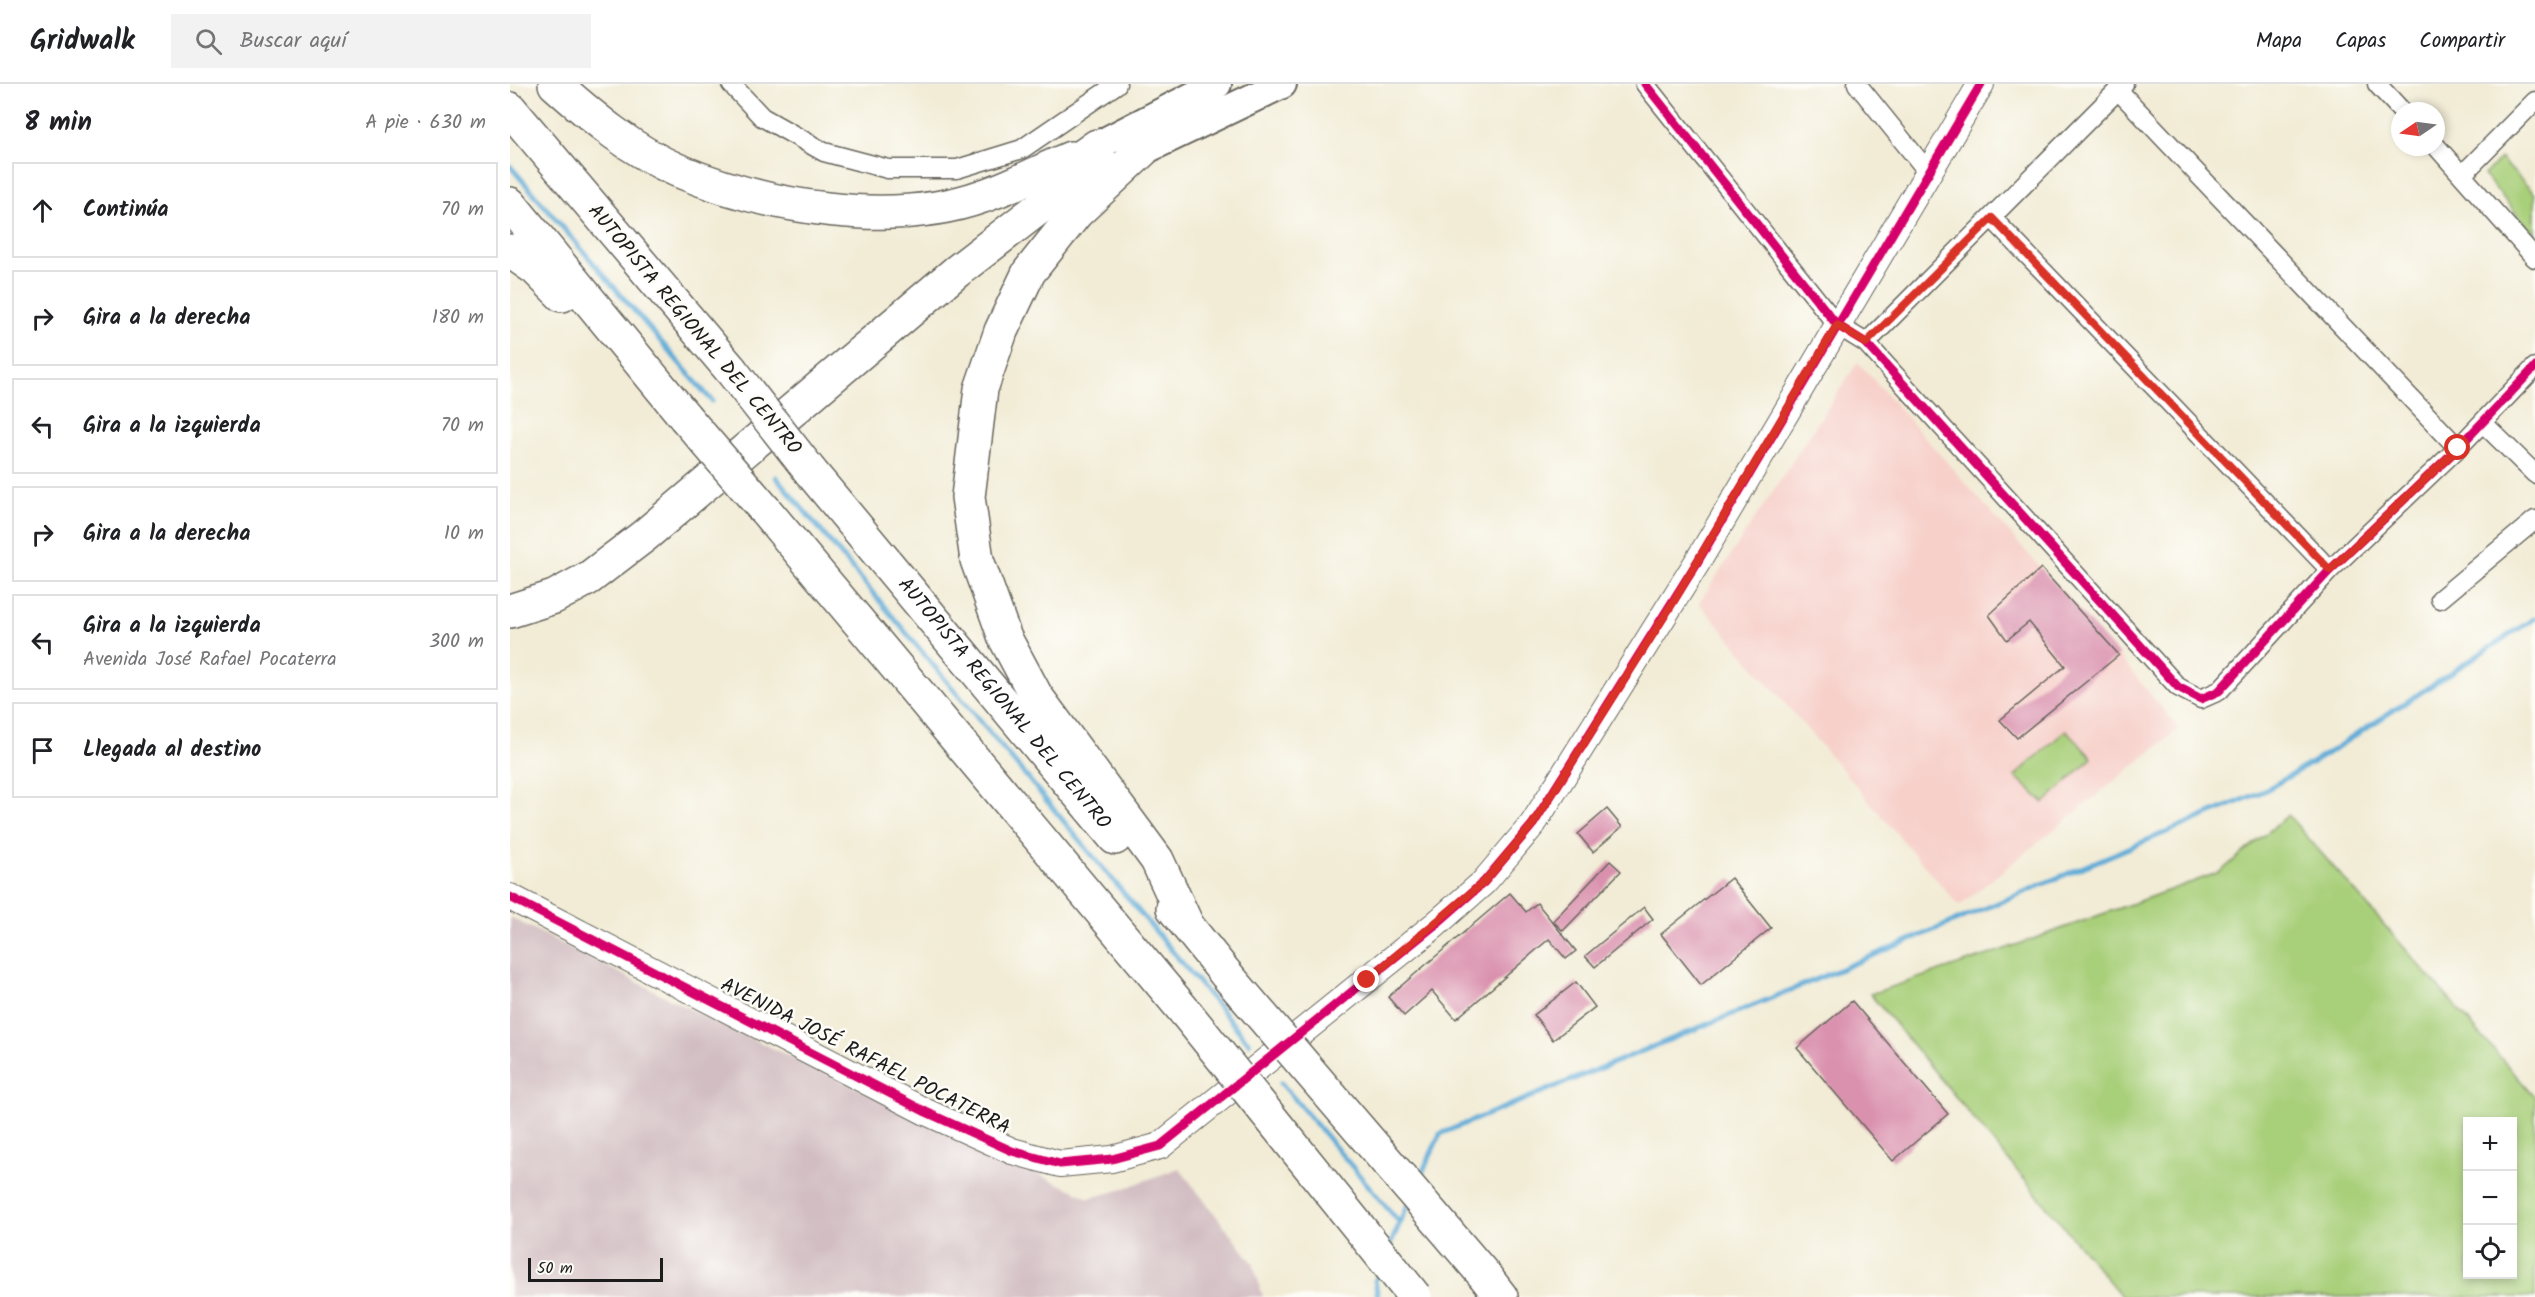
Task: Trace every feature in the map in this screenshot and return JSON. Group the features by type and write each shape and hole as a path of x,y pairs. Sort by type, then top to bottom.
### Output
{"highway":[{"path":"555,84 604,127 676,170 761,198 843,212 923,209 982,197 1097,146"},
{"name":"AUTOPISTA REGIONAL DEL CENTRO","path":"510,109 731,370 810,471 1226,974 1493,1287"},
{"path":"510,592 560,572 600,548 987,225 1097,146"},
{"path":"510,611 554,597 589,578 644,536 956,272 1057,194 1142,151"},
{"path":"1142,151 1076,213 1029,272 1001,331 981,388 968,497 977,560 1005,638 1036,696 1157,861 1187,925"},
{"path":"510,204 1186,1013 1416,1297"},
{"path":"510,251 536,269 684,415"}],"main road":[{"path":"1097,146 1217,84"},
{"path":"1142,151 1282,84"}],"street":[{"path":"731,84 762,117 824,152 888,169 957,169 1022,149 1117,84"},
{"path":"1646,84 1837,325 1866,343 2178,687 2201,699 2219,691 2330,570 2458,448 2535,368"},
{"path":"1857,84 1928,172"},
{"name":"AVENIDA JOSÉ RAFAEL POCATERRA","path":"510,897 926,1112 1012,1151 1060,1164 1112,1159 1160,1146 1435,925 1484,882 1533,824 1672,604 1981,84"},
{"path":"2377,84 2394,102"},
{"path":"1866,343 2121,87 2458,448"},
{"path":"2463,174 2535,101"},
{"path":"2445,155 2535,258"},
{"path":"1992,218 2330,570"},
{"path":"2483,423 2535,474"},
{"path":"2440,599 2535,520"}],"shaded area":[{"path":"1858,362 2118,655 2179,729 1959,906 1699,603"},
{"path":"510,917 700,1014 1089,1198 1117,1191 1179,1168 1253,1263 1263,1297 510,1297"}],"green space":[{"path":"2500,158 2535,194 2535,236 2484,175"},
{"path":"2066,730 2092,758 2044,803 2015,776"},
{"path":"2288,815 2535,1097 2535,1297 2122,1297 1870,994 1988,955 2220,872"}],"building":[{"path":"2041,568 2119,655 2017,738 2000,720 2065,666 2029,622 2007,640 1989,615"},
{"path":"1607,809 1622,827 1593,852 1578,834"},
{"path":"1610,861 1621,871 1563,931 1553,921"},
{"path":"1731,878 1771,928 1701,985 1661,934"},
{"path":"1510,893 1526,912 1537,903 1576,951 1566,959 1549,939 1456,1019 1432,991 1404,1016 1388,997"},
{"path":"1644,907 1653,919 1595,967 1585,956"},
{"path":"1576,982 1595,1007 1553,1040 1534,1015"},
{"path":"1852,1001 1948,1114 1893,1161 1797,1048"}],"waterway":[{"path":"510,166 712,401"},
{"path":"776,477 1249,1043"},
{"path":"1418,1182 1440,1134 1791,990 2264,791 2325,755 2535,618"},
{"path":"1281,1083 1400,1223"},
{"path":"1389,1248 1408,1204"},
{"path":"1378,1297 1375,1281 1380,1270"}],"cycle path":[{"path":"1645,84 1837,325 1866,343 2178,687 2201,699 2219,691 2330,570 2458,448 2535,367"},
{"path":"510,897 926,1112 1012,1151 1060,1164 1112,1159 1160,1146 1435,925 1484,882 1533,824 1698,561 1981,84"}],"route":[{"path":"1367,980 1484,882 1533,824 1672,604 1837,325 1866,343 1992,218 2330,570 2458,448"}]}
